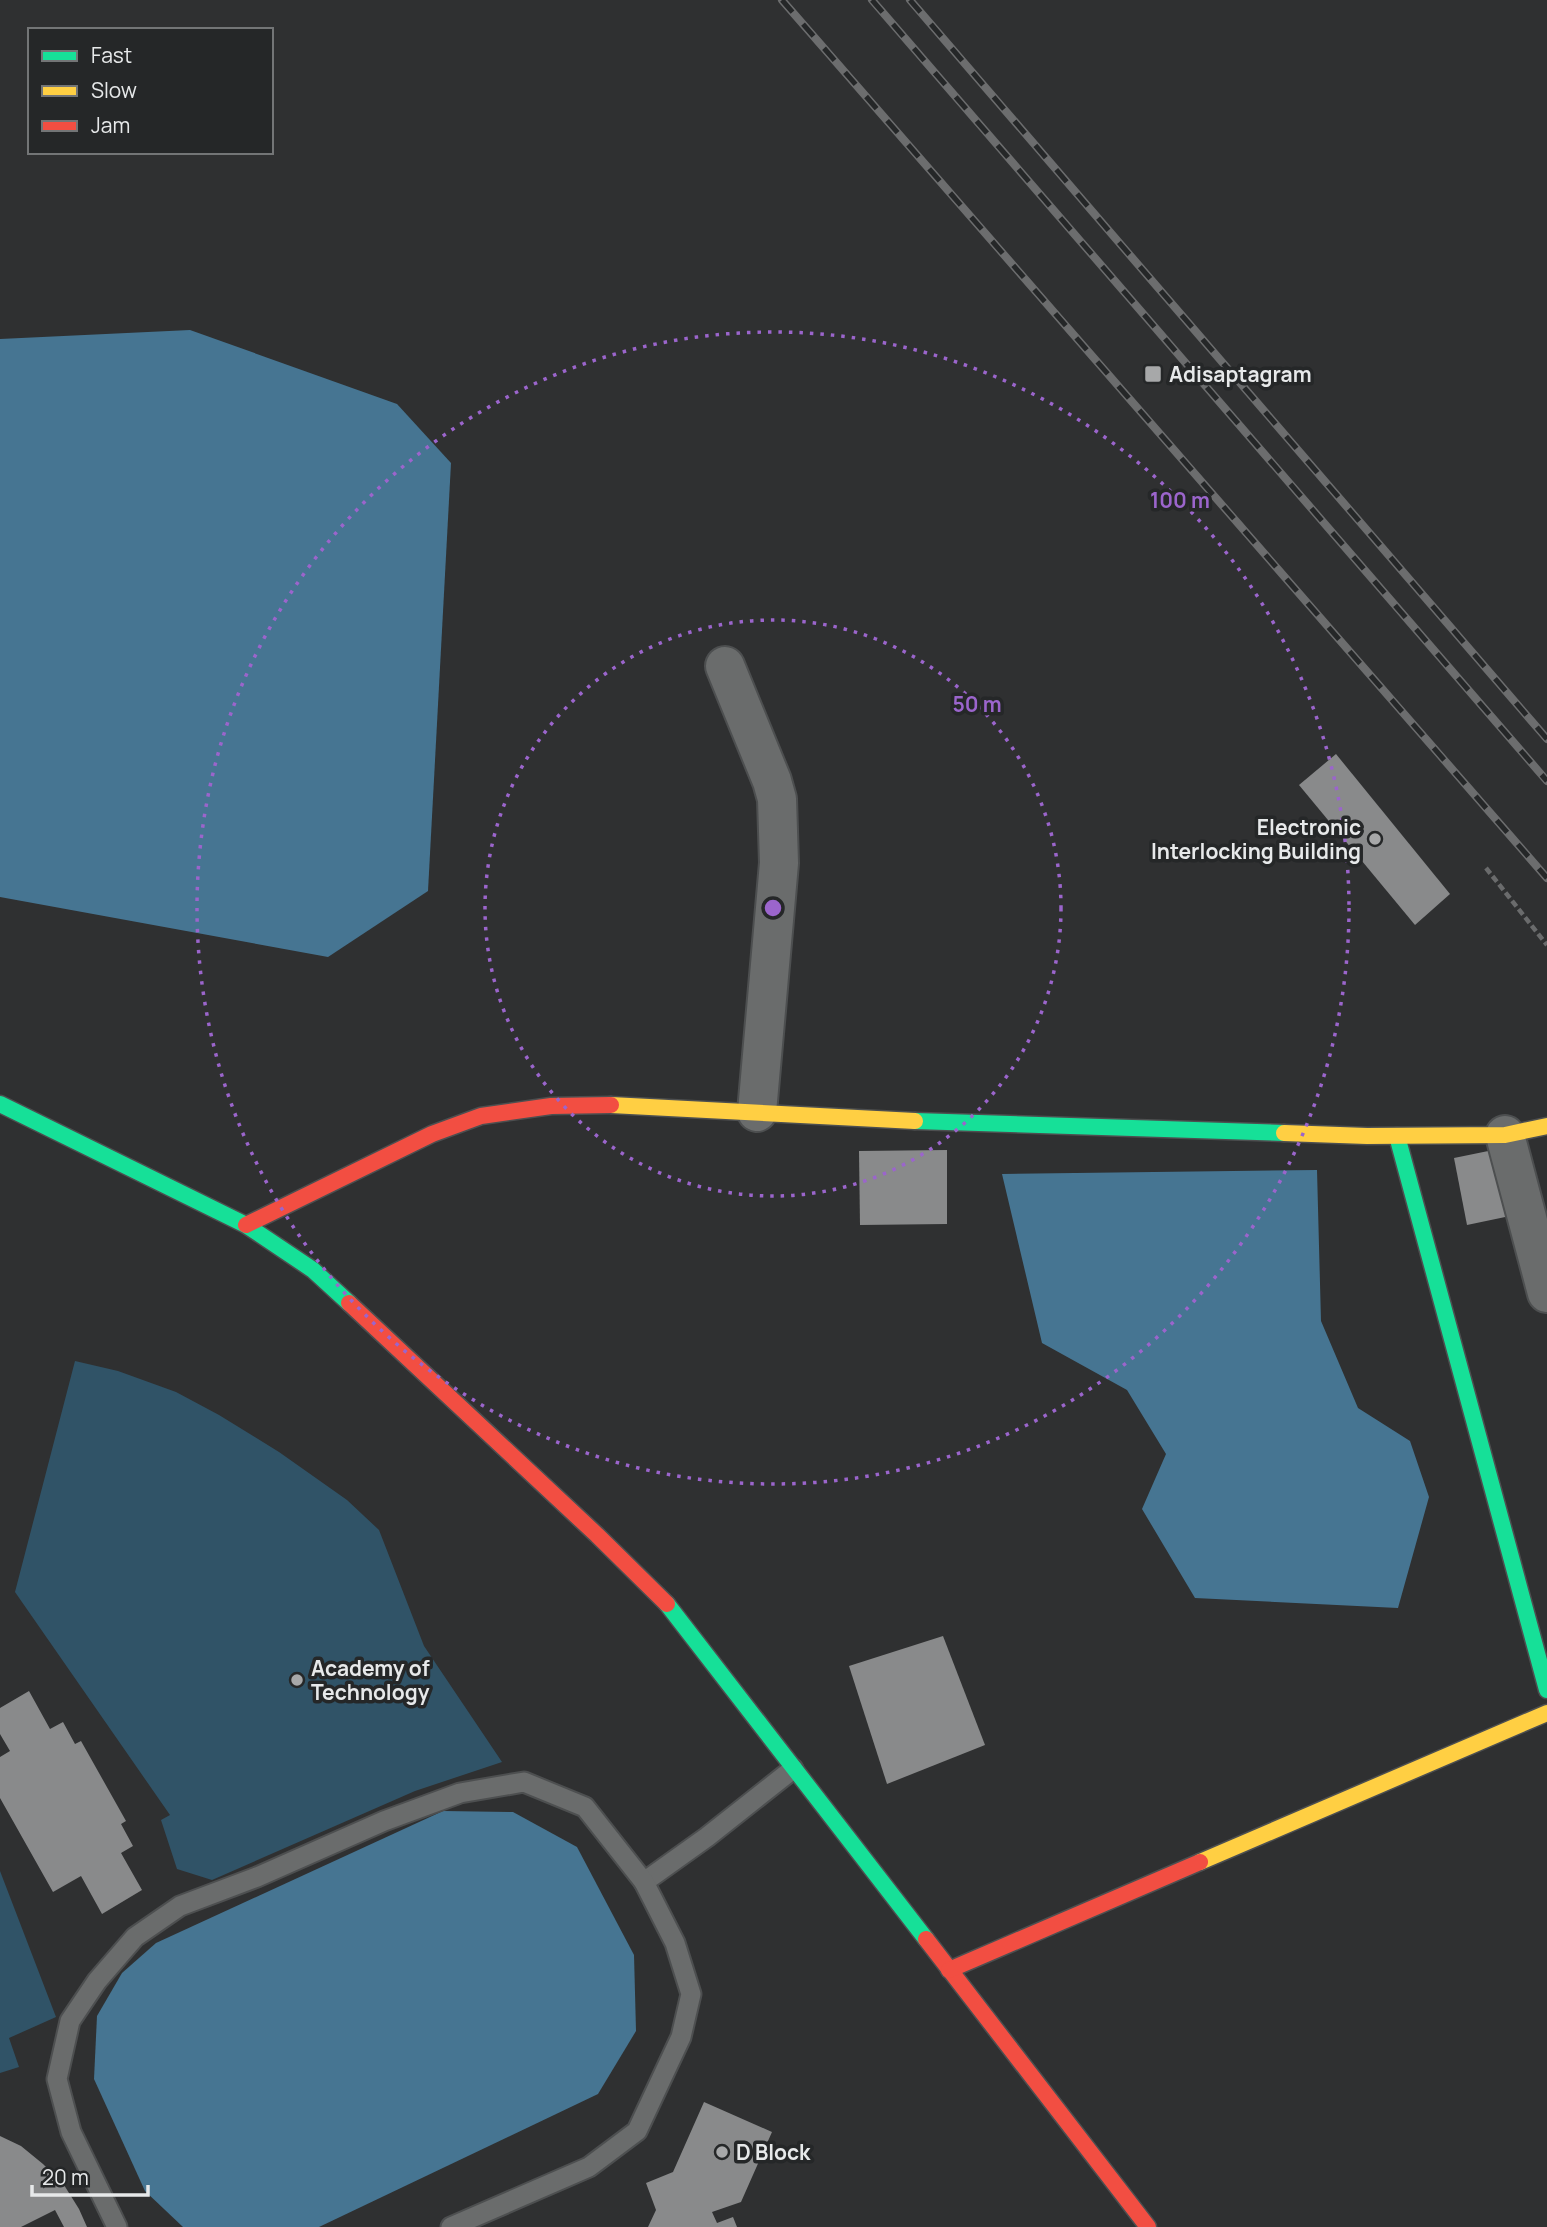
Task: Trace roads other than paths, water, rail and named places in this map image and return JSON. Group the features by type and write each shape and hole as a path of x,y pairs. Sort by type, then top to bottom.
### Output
{"street":[{"path":"725,666 772,781 776,799 779,863 757,1112"},
{"path":"0,1104 246,1225 313,1270 606,1544 668,1605 1148,2227"},
{"path":"246,1225 432,1134 481,1116 551,1106 624,1105 889,1120 1397,1136 1505,1135 1547,1126"},
{"path":"1505,1135 1547,1293"},
{"path":"1397,1136 1547,1690"},
{"path":"949,1970 1547,1713"}],"lane":[{"path":"644,1882 707,1837 793,1769"},
{"path":"117,2227 71,2132 57,2079 70,2021 97,1981 135,1937 180,1906 257,1877 384,1821 460,1793 524,1782 584,1807 644,1882 675,1943 691,1994 681,2037 637,2131 589,2166 451,2227"}],"railway":[{"path":"782,0 1547,878"},
{"path":"872,0 1547,781"},
{"path":"910,0 1547,739"}],"place":[{"name":"Adisaptagram","path":"1153,374"},
{"name":"Electronic Interlocking Building","path":"1375,839"},
{"name":"Academy of Technology","path":"297,1680"},
{"name":"D Block","path":"722,2152"}]}
